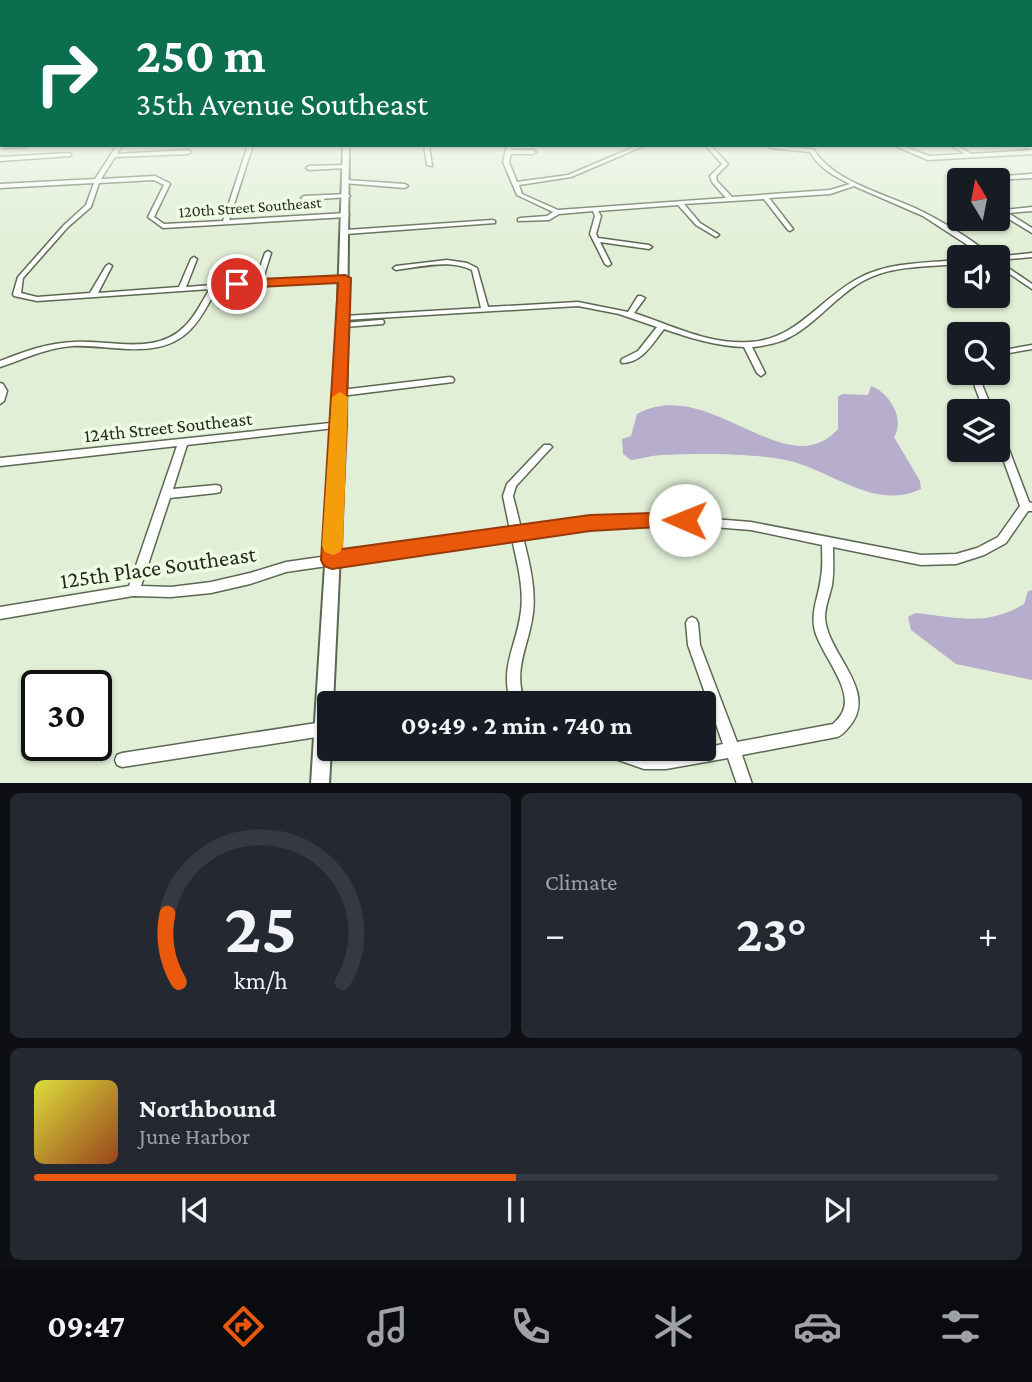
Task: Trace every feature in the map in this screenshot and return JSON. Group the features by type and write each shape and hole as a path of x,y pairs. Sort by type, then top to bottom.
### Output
{"street":[{"path":"106,168 97,181 89,206 66,226 20,278 18,294 37,299 182,287 345,278"},
{"path":"225,223 243,168"},
{"path":"309,168 317,168"},
{"path":"325,691 344,322 347,196 345,168"},
{"path":"509,168 520,195 528,202 557,212 766,198 830,192 856,184"},
{"path":"516,184 569,176 589,168"},
{"path":"721,168 713,176 714,181 732,200"},
{"path":"826,168 926,215 971,245"},
{"path":"1010,177 1032,176"},
{"name":"120th Street Southeast","path":"97,181 143,178 163,180 166,189 151,211 150,217 156,223 176,226 346,215"},
{"path":"0,186 97,181"},
{"path":"346,182 405,186"},
{"path":"304,198 347,196"},
{"path":"766,198 790,229"},
{"path":"680,204 698,224 716,235"},
{"path":"1010,210 1032,209"},
{"path":"595,210 598,216 593,229 595,239 608,264"},
{"path":"520,220 549,218 557,212"},
{"path":"1010,218 1032,231"},
{"path":"346,232 494,222"},
{"path":"595,239 649,247"},
{"path":"258,282 268,253"},
{"path":"1010,258 1032,255"},
{"path":"182,287 194,259"},
{"path":"396,268 459,262 475,269 485,309"},
{"path":"344,322 485,309 578,304 630,314 661,327 701,338 747,345 770,342 806,326 832,298 862,279 907,267 947,263"},
{"path":"93,295 109,266"},
{"path":"1010,270 1032,287"},
{"path":"0,364 27,352 76,343 150,346 182,333 216,285"},
{"path":"630,314 641,298"},
{"path":"625,362 641,353 661,327"},
{"path":"747,345 761,373"},
{"path":"1010,351 1032,347"},
{"path":"341,393 450,380"},
{"path":"0,386 3,391 0,401"},
{"name":"124th Street Southeast","path":"0,462 340,425"},
{"path":"133,591 183,444"},
{"path":"514,691 512,668 528,611 508,496 512,484 547,447"},
{"path":"1010,462 1028,507"},
{"path":"167,494 216,489"},
{"name":"125th Place Southeast","path":"0,613 133,591 151,594 249,580 286,566 590,523 663,519 751,526 921,560 956,559 980,552 1002,540 1028,507"},
{"path":"716,752 837,730 848,721 852,704 851,690 825,641 819,618 828,575 827,541"},
{"path":"692,623 694,645 745,783"},
{"path":"122,760 317,730"},
{"path":"320,783 321,761"},
{"path":"641,761 671,761"}],"shaded area":[{"path":"871,386 883,394 893,407 898,422 894,437 920,481 921,489 904,495 871,493 806,466 762,456 676,454 631,460 623,454 622,439 631,436 637,414 664,406 691,408 719,416 771,439 795,446 817,443 838,429 838,397 842,394 868,395"},
{"path":"1032,590 1032,680 956,664 911,630 908,617 915,613 971,619 997,616 1024,604 1028,591"}],"slow traffic":[{"path":"333,546 340,397"}],"route":[{"path":"237,284 345,278 332,560 590,523 685,520"}]}
